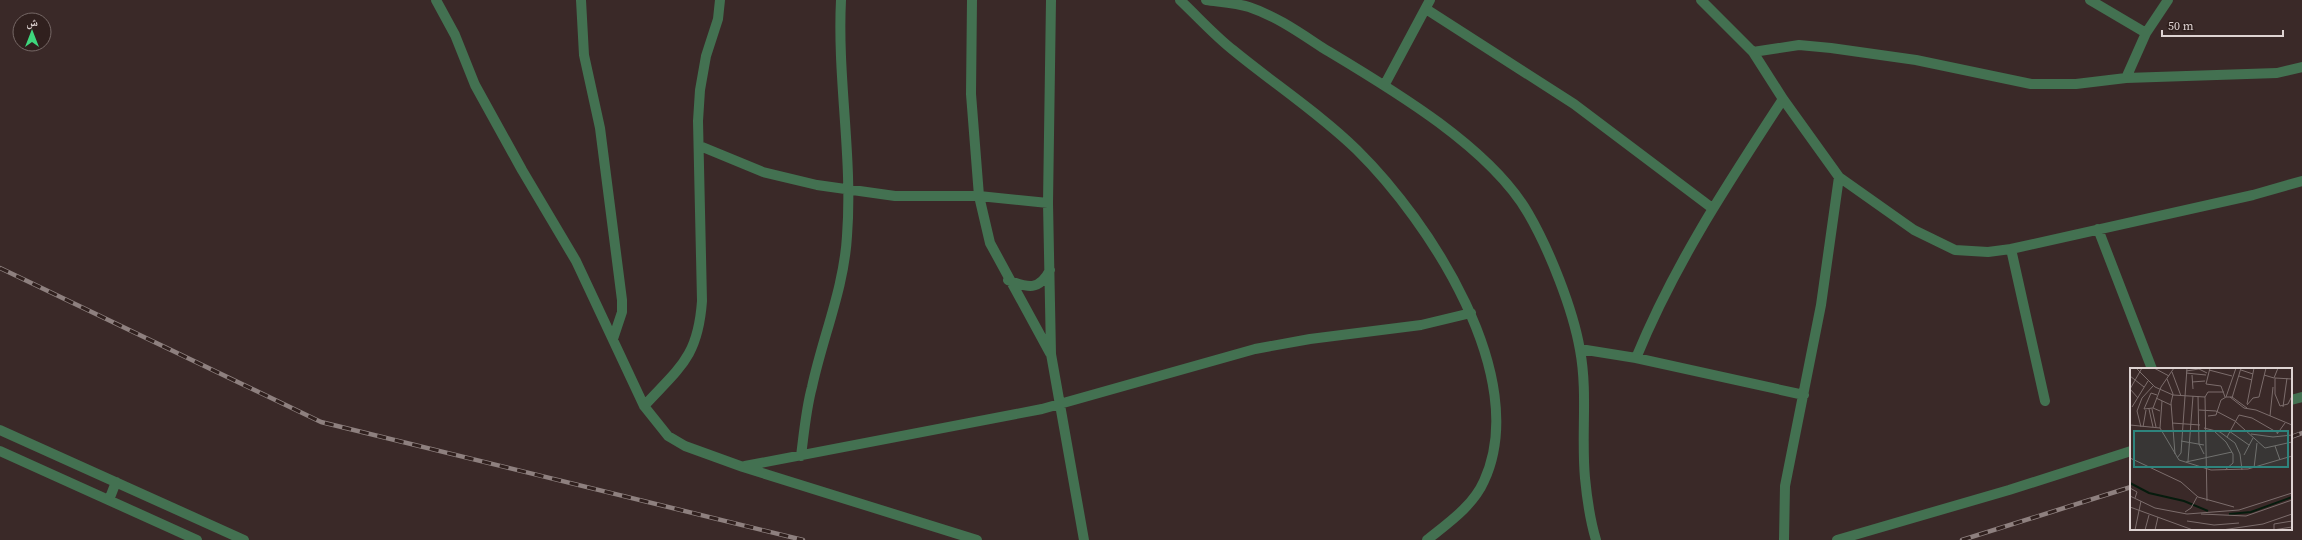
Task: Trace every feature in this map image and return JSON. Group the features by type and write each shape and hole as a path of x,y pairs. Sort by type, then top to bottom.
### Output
{"street":[{"path":"436,0 455,34 475,84 522,170 562,235 644,406 668,436 685,446 743,467 978,540"},
{"path":"580,0 584,55 600,128 622,300 622,312 613,339"},
{"path":"644,406 692,351 700,327 702,301 700,90 706,56 718,19 720,0"},
{"path":"801,456 812,387 842,277 847,237 848,190 840,32 841,0"},
{"path":"972,0 971,94 979,196 990,243 1008,280 1051,354"},
{"path":"1051,0 1048,203 1051,354 1084,540"},
{"path":"1180,0 1231,49 1339,135 1371,164 1404,203 1443,260 1471,313 1490,376 1497,413 1497,441 1492,461 1477,493 1458,514 1427,540"},
{"path":"1206,0 1249,7 1279,21 1384,84 1436,120 1480,157 1505,183 1528,212 1556,273 1580,349 1586,397 1585,478 1596,540"},
{"path":"1701,0 1753,52 1783,99 1839,177 1914,230 1955,250 1988,252 2011,249 2253,195 2302,181"},
{"path":"2090,0 2146,33"},
{"path":"2126,78 2146,33 2168,0"},
{"path":"1384,84 1428,4 1574,104 1712,208"},
{"path":"1753,52 1799,45 1831,48 1916,60 2030,84 2076,84 2126,78 2277,73 2302,67"},
{"path":"1636,358 1668,284 1712,208 1783,99"},
{"path":"700,146 763,172 803,182 848,190 895,196 979,196 1048,203"},
{"path":"1784,540 1785,486 1821,305 1839,177"},
{"path":"2098,229 2152,368"},
{"path":"2011,249 2045,401"},
{"path":"1008,280 1020,285 1035,286 1045,279 1050,269"},
{"path":"743,467 1061,404 1255,349 1310,339 1421,325 1471,313"},
{"path":"1580,349 1636,358 1804,395"},
{"path":"2292,400 2302,397"},
{"path":"0,430 244,540"},
{"path":"0,451 197,540"},
{"path":"1837,540 2009,490 2130,451"},
{"path":"109,500 116,482"}],"railway":[{"path":"0,268 321,422 803,540"},
{"path":"2292,437 2302,433"},
{"path":"1962,540 2130,487"}]}
